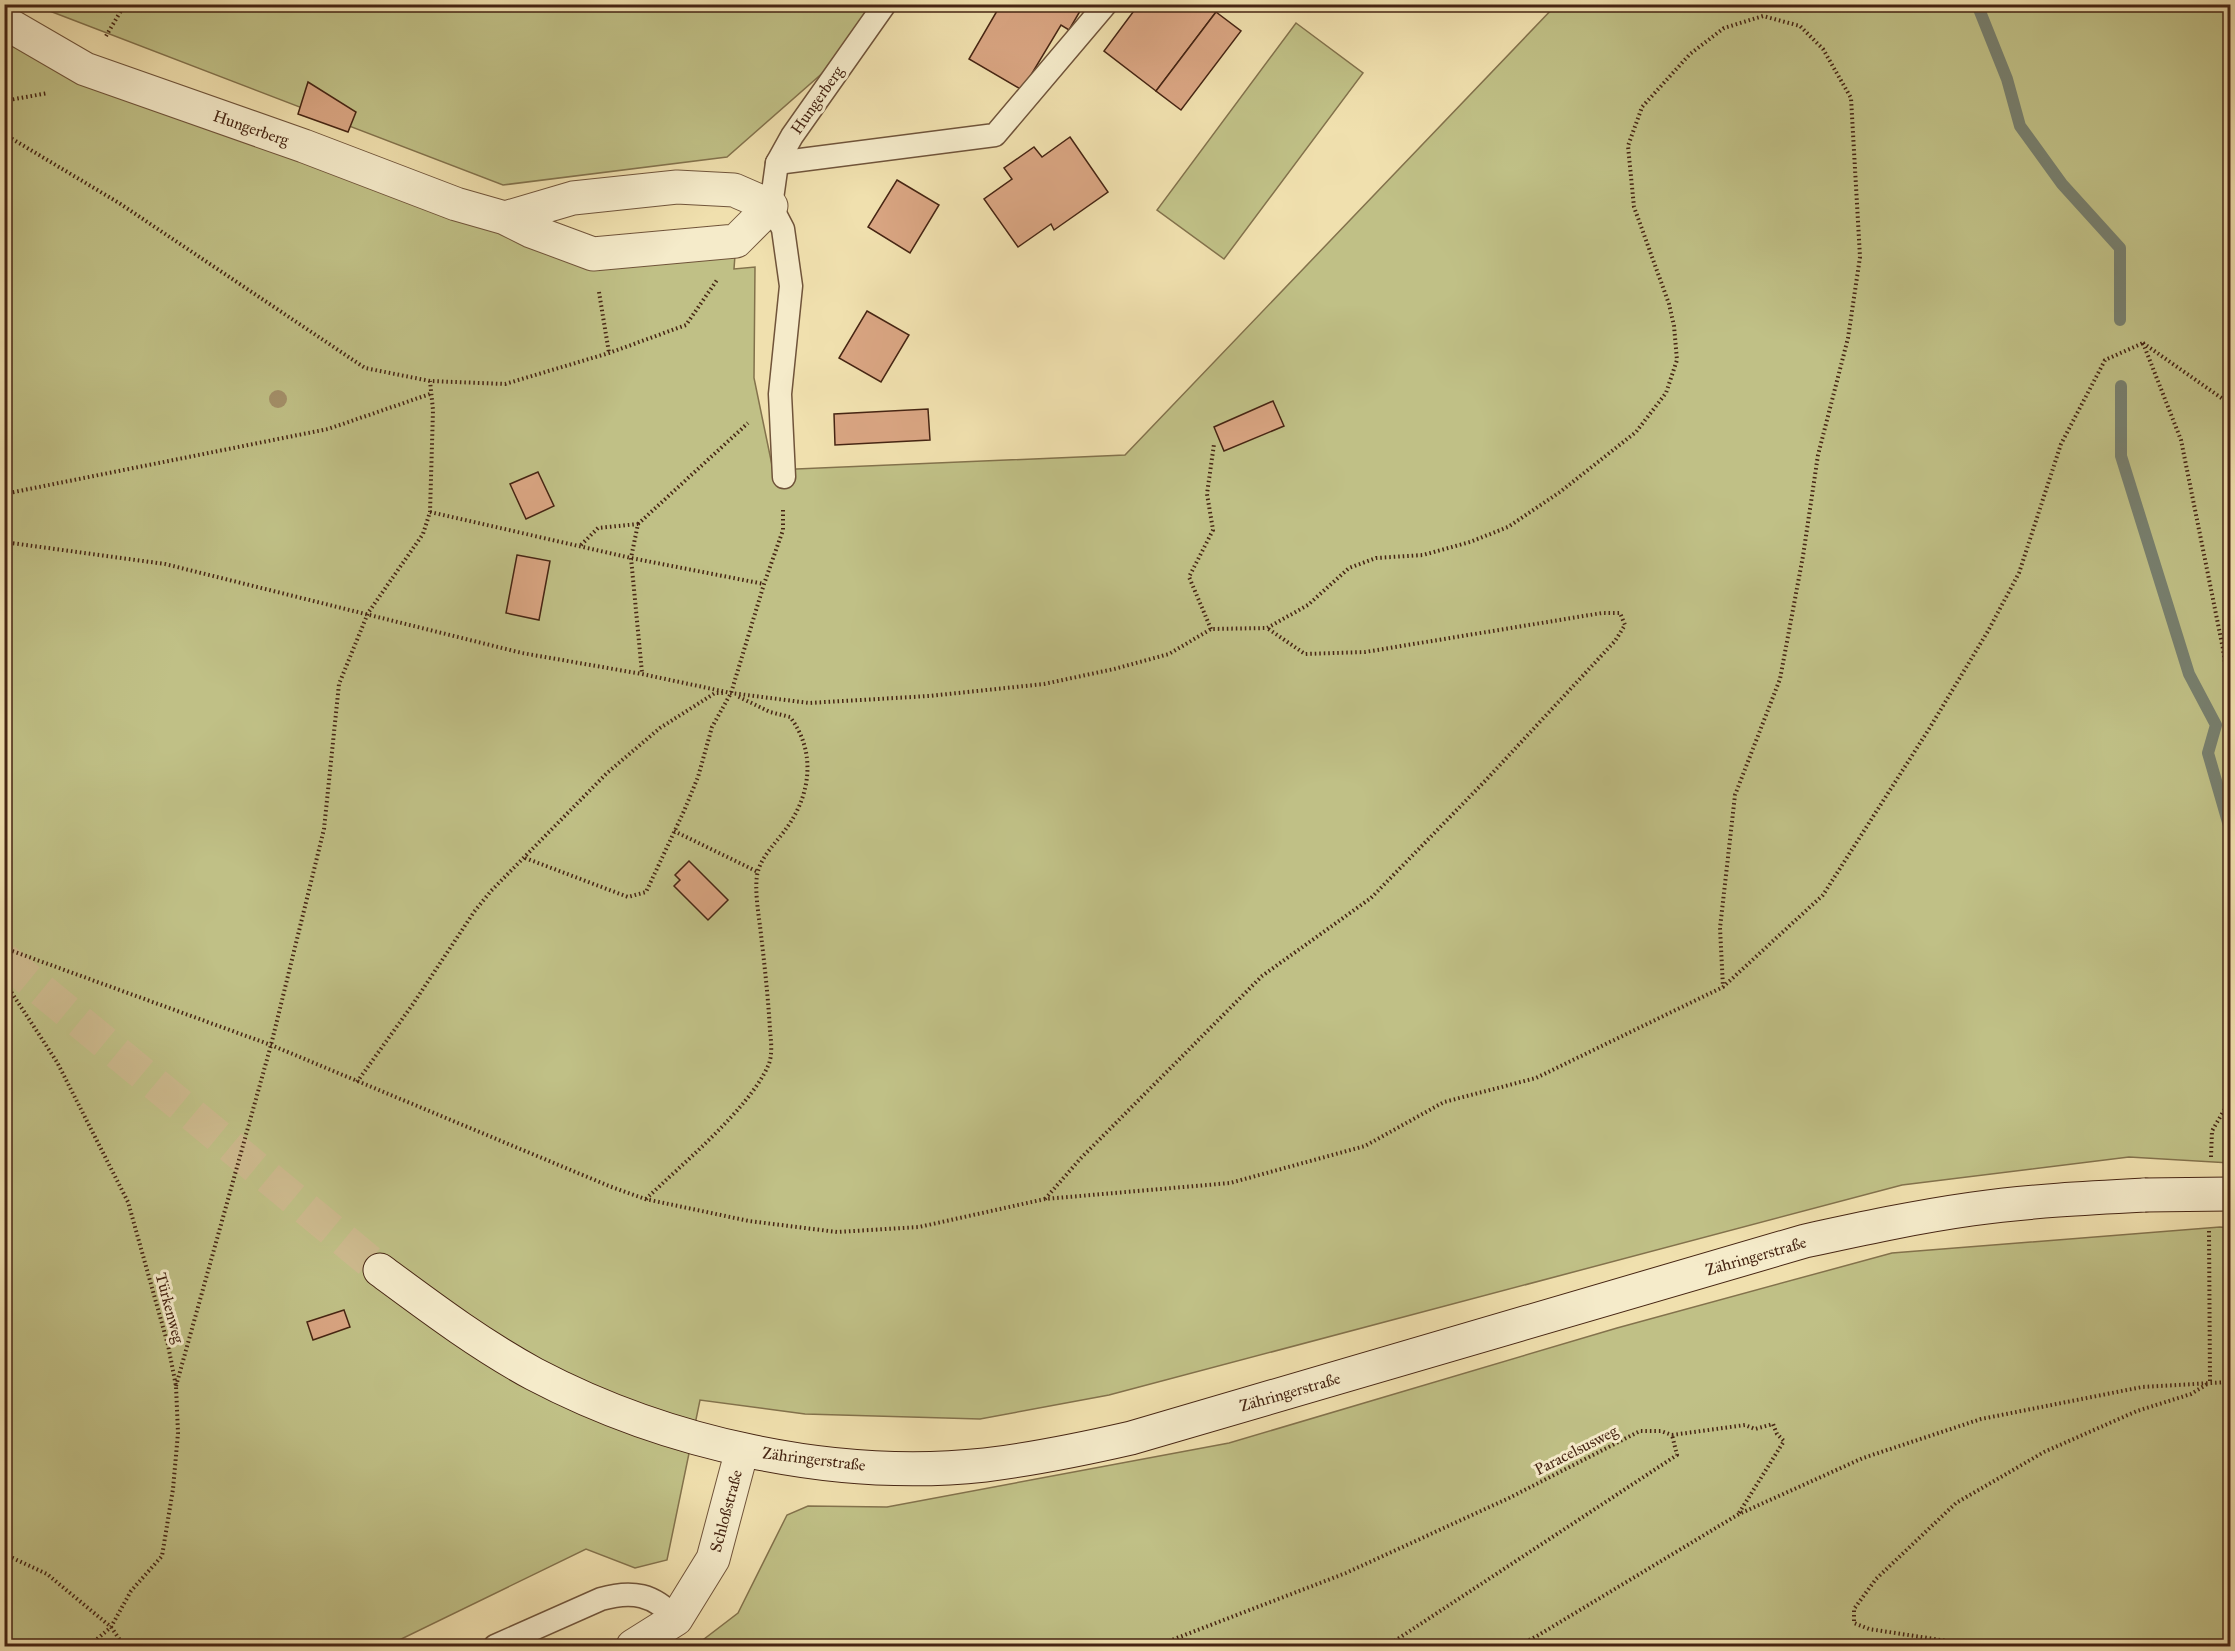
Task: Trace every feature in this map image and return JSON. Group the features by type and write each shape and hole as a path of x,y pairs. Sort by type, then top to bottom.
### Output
{"main road":[{"name":"Hungerberg","path":"4,22 85,69 304,146 456,204 505,218 531,231 593,254 736,241"},
{"path":"505,218 573,198 677,187 734,190 771,206 736,241"},
{"name":"Zähringerstraße","path":"380,1270 458,1328 534,1374 608,1409 671,1431 742,1450 817,1462 901,1468 982,1465 1057,1455 1131,1438 1805,1241 1887,1223 1971,1209 2060,1199 2230,1194"},
{"name":"Schloßstraße","path":"633,1647 676,1619 713,1559 742,1450"}],"lane":[{"name":"Hungerberg","path":"771,206 777,163 792,136 885,4"},
{"path":"777,163 995,135 1106,4"},
{"path":"771,206 783,229 791,286 780,394 784,477"},
{"path":"495,1647 601,1599 618,1594 651,1599 664,1605 676,1619"}],"path":[{"path":"107,34 125,4"},
{"path":"4,542 165,564 522,653 642,674 730,693 809,703 929,696 1044,684 1169,654 1211,629 1267,628 1308,604 1349,568 1376,558 1423,555 1470,542 1508,527 1560,492 1636,432 1666,393 1677,360 1674,326 1668,304 1634,207 1628,146 1642,107 1690,54 1724,28 1763,16 1800,26 1823,50 1851,98 1860,257 1848,339 1818,455 1803,556 1780,679 1735,795 1720,928 1723,987"},
{"path":"4,101 51,92"},
{"path":"4,134 119,203 366,368 430,381 505,384 609,353 686,325 715,285 736,241"},
{"path":"593,254 609,353"},
{"path":"2143,343 2230,404"},
{"path":"2143,343 2181,440 2223,649 2230,699"},
{"path":"4,948 271,1045 645,1199 749,1221 837,1232 919,1227 1045,1199 1230,1184 1365,1146 1444,1102 1536,1078 1723,987 1823,895 1929,729 2014,583 2061,444 2104,360 2143,343"},
{"path":"176,1386 271,1045 324,829 339,684 368,613 423,534 430,512 433,410 430,381"},
{"path":"4,494 328,429 430,394"},
{"path":"642,674 631,558 638,524 780,394"},
{"path":"1211,629 1189,577 1213,530 1207,494 1214,444"},
{"path":"525,858 628,897 646,892 698,777 712,727 730,693 783,530 784,477"},
{"path":"430,512 631,558 764,584"},
{"path":"581,545 598,528 638,524"},
{"path":"1045,1199 1081,1158 1262,976 1371,898 1485,780 1615,640 1625,625 1620,614 1602,613 1365,652 1305,654 1267,628"},
{"path":"357,1082 413,1004 474,912 491,891 606,773 660,728 715,693 730,693 770,712 790,717 798,727 807,756 807,780 802,805 768,852 758,872 758,905 769,1013 771,1050 769,1064 756,1088 724,1124 645,1199"},
{"path":"674,831 758,872"},
{"name":"Türkenweg","path":"4,981 57,1062 128,1202 168,1345 176,1386 178,1433 173,1488 162,1556 131,1591 111,1627 89,1647"},
{"path":"2212,1131 2230,1100"},
{"path":"2208,1267 2210,1382"},
{"path":"1980,1647 1869,1629 1854,1623 1854,1609 1876,1579 1956,1503 2044,1452 2137,1411 2191,1394 2210,1382"},
{"path":"1517,1647 1739,1514 1863,1458 1981,1419 2142,1387 2230,1382"},
{"name":"Paracelsusweg","path":"1156,1647 1346,1573 1509,1498 1640,1431 1661,1431 1672,1435 1745,1425 1755,1429 1773,1424 1777,1434 1784,1441 1739,1514"},
{"path":"1387,1647 1677,1455 1672,1435"},
{"path":"4,1554 47,1574 111,1627 124,1647"}],"green space":[{"path":"34,5 900,5 727,157 503,185"},
{"path":"1556,5 2230,5 2230,1163 2129,1157 1902,1185 1109,1395 980,1419 805,1414 700,1400 667,1560 635,1568 586,1549 387,1646 5,1646 5,22 593,254 736,241 734,269 755,267 754,378 773,470 1125,455"},
{"path":"1296,23 1363,73 1224,259 1157,210"},
{"path":"2230,1228 2230,1646 695,1646 738,1613 787,1515 808,1506 887,1507 1229,1443 1617,1328 1892,1253"}],"building":[{"path":"1001,4 1081,4 1083,6 1069,30 1061,25 1022,90 969,59"},
{"path":"1139,4 1206,4 1216,12 1156,91 1104,51"},
{"path":"1216,12 1241,31 1181,110 1156,91"},
{"path":"308,82 356,112 348,132 298,114"},
{"path":"1070,137 1108,192 1054,230 1051,224 1018,247 984,199 1012,179 1004,168 1034,147 1042,157"},
{"path":"897,180 939,205 910,253 868,227"},
{"path":"867,311 909,335 881,382 839,358"},
{"path":"1273,401 1284,426 1224,451 1214,427"},
{"path":"928,409 930,440 835,445 834,414"},
{"path":"538,472 554,506 526,519 510,484"},
{"path":"517,555 550,561 539,620 506,613"},
{"path":"689,861 728,900 708,920 674,886 680,880 675,875"},
{"path":"344,1310 350,1327 313,1340 307,1322"}],"waterway":[{"path":"1977,4 2007,79 2020,126 2062,184 2120,248 2120,320"},
{"path":"2121,386 2121,456 2189,674 2216,725 2208,753 2230,829"}],"tunnel":[{"path":"4,959 380,1270"}]}
